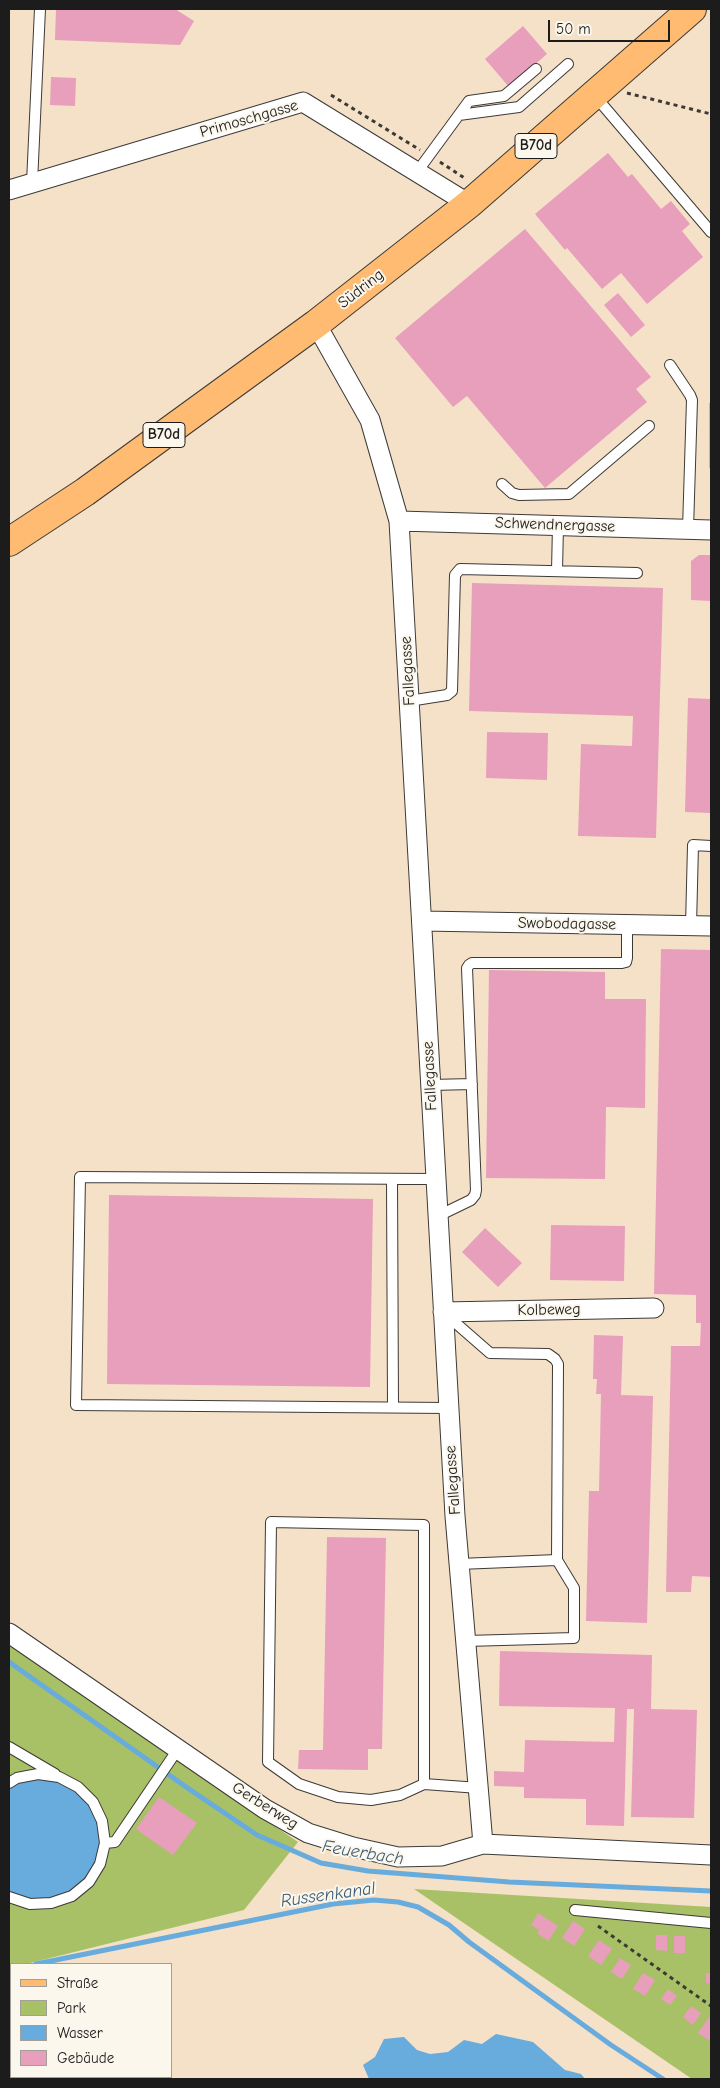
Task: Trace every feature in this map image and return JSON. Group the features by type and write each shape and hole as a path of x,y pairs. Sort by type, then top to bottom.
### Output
{"main road":[{"name":"Südring","path":"9,542 85,492 316,324 468,192 599,91 692,9"}],"street":[{"name":"Primoschgasse","path":"9,190 303,102 417,172 468,192"},
{"name":"Fallegasse","path":"316,324 370,420 399,521 448,1408 459,1564 484,1844"},
{"name":"Schwendnergasse","path":"399,521 711,530"},
{"name":"Swobodagasse","path":"422,922 711,926"},
{"name":"Kolbeweg","path":"443,1312 654,1308"},
{"name":"Gerberweg","path":"9,1633 174,1755 308,1833 353,1848 398,1857 442,1856 484,1844 711,1856"}],"lane":[{"path":"32,183 40,9"},
{"path":"459,114 519,107 568,64"},
{"path":"417,172 469,101 504,96 536,69"},
{"path":"599,91 711,232"},
{"path":"670,365 692,400 688,529"},
{"path":"502,484 512,493 518,495 569,494 649,426"},
{"path":"557,571 558,525"},
{"path":"410,701 447,694 452,691 455,575 460,569 637,573"},
{"path":"692,926 693,846 711,846"},
{"path":"438,1216 471,1200 475,1195 469,965 472,963 626,962 627,924"},
{"path":"431,1086 472,1084"},
{"path":"436,1179 80,1177 76,1404 448,1408"},
{"path":"392,1179 393,1407"},
{"path":"443,1312 490,1353 548,1354 558,1364 557,1560 574,1588 574,1638 466,1641"},
{"path":"424,1784 424,1525 271,1522 268,1762 299,1784 338,1797 371,1800 400,1795 424,1784 478,1788"},
{"path":"459,1564 557,1560"},
{"path":"9,1747 78,1787 93,1802 102,1821 105,1843 100,1864 89,1882 72,1896 51,1903 30,1904 9,1897"},
{"path":"105,1843 116,1842 174,1755"},
{"path":"9,1782 17,1778 38,1774 59,1777"},
{"path":"575,1910 711,1923"}],"path":[{"path":"599,91 711,114"},
{"path":"331,95 429,156 468,192"},
{"path":"575,1910 711,2006"}],"green space":[{"path":"9,1644 298,1842 244,1910 30,1963 10,1963 9,1968"},
{"path":"414,1889 711,1907 711,2079 692,2079"}],"water":[{"path":"40,1777 61,1781 80,1791 94,1808 101,1828 102,1849 95,1869 81,1886 63,1897 42,1901 23,1898 9,1891 9,1787 21,1780"},
{"path":"496,2034 533,2042 565,2070 581,2074 585,2079 369,2079 363,2065 375,2057 384,2039 404,2037 417,2050 430,2054 448,2052 464,2040 482,2044"}],"building":[{"path":"56,9 175,9 194,21 180,45 55,40"},
{"path":"523,26 547,54 509,87 485,59"},
{"path":"51,77 76,78 75,106 50,105"},
{"path":"608,153 628,177 632,174 661,209 671,201 690,224 682,231 703,257 647,304 621,273 602,289 567,248 565,250 535,214"},
{"path":"525,229 651,377 636,389 647,402 545,488 467,396 453,407 395,338"},
{"path":"618,293 645,325 631,337 604,305"},
{"path":"709,403 711,403 711,468 709,468"},
{"path":"699,555 711,555 711,601 691,600 691,561"},
{"path":"472,583 663,588 656,838 578,836 581,744 632,746 633,716 469,711"},
{"path":"688,698 711,699 711,813 685,812"},
{"path":"487,732 548,733 547,780 486,778"},
{"path":"661,949 711,950 711,1577 692,1576 691,1592 666,1592 671,1346 700,1346 701,1323 696,1323 696,1295 654,1294"},
{"path":"489,970 605,972 605,999 646,999 645,1108 606,1107 605,1179 486,1178"},
{"path":"109,1195 373,1199 370,1387 107,1384"},
{"path":"551,1225 625,1226 624,1281 550,1280"},
{"path":"485,1228 522,1263 498,1287 462,1252"},
{"path":"594,1335 623,1336 621,1395 653,1396 647,1623 586,1621 589,1491 599,1491 601,1394 596,1394 597,1379 593,1379"},
{"path":"327,1537 386,1538 382,1749 368,1749 368,1770 298,1769 299,1750 323,1750"},
{"path":"500,1651 652,1655 651,1709 697,1710 694,1818 631,1817 634,1709 627,1709 624,1826 586,1825 586,1799 524,1798 524,1787 494,1786 494,1771 524,1772 525,1740 614,1742 615,1708 499,1706"},
{"path":"159,1797 197,1823 173,1855 136,1829"},
{"path":"538,1913 558,1926 548,1941 537,1933 539,1930 531,1925"},
{"path":"573,1921 585,1929 574,1946 562,1938"},
{"path":"656,1935 667,1935 667,1951 656,1950"},
{"path":"674,1936 685,1936 685,1953 674,1953"},
{"path":"599,1940 612,1949 601,1965 588,1956"},
{"path":"620,1958 631,1965 622,1979 611,1972"},
{"path":"643,1973 655,1980 645,1996 633,1989"},
{"path":"706,1973 711,1973 711,1984 706,1983"},
{"path":"668,1989 677,1996 670,2005 661,1999"},
{"path":"691,2006 701,2013 693,2025 683,2017"},
{"path":"709,2017 711,2019 710,2041 698,2033"}],"waterway":[{"name":"Feuerbach","path":"9,1662 257,1835 321,1863 368,1871 509,1882 711,1891"},
{"name":"Russenkanal","path":"41,1963 333,1904 374,1900 398,1902 418,1907 449,1925 469,1942 611,2045 663,2079"}]}
